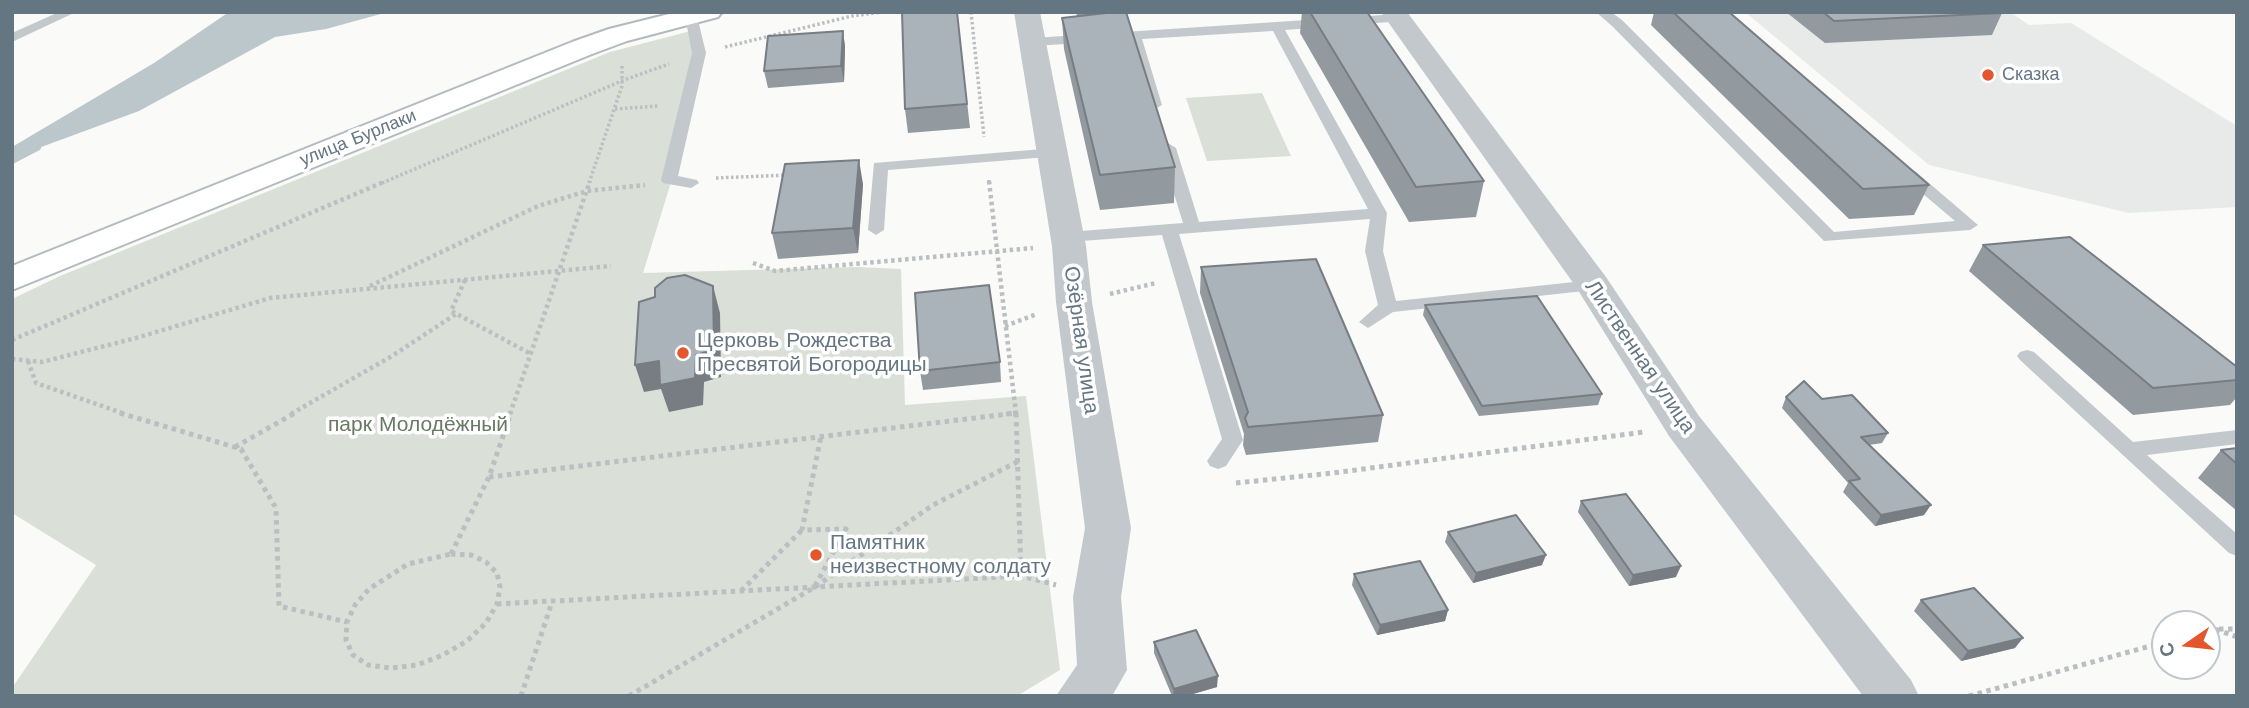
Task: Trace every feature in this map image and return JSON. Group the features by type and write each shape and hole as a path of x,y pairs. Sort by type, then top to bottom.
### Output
{"street":[{"name":"улица Бурлаки","path":"12,279 533,67 618,35 700,14"},
{"name":"Лиственная улица","path":"1396,15 1593,285 1684,426 1893,696"},
{"name":"Озёрная улица","path":"1030,27 1055,153 1108,528 1097,597 1098,687"}],"lane":[{"path":"12,38 70,12"},
{"path":"1602,12 1617,23 1830,237 1970,225 1896,163"},
{"path":"691,183 668,180 699,53 700,14"},
{"path":"1030,27 1134,36 1278,27 1396,15"},
{"path":"1278,27 1379,213 1374,251 1388,307"},
{"path":"1134,36 1193,228"},
{"path":"876,230 880,166 1055,153"},
{"path":"1068,237 1379,213"},
{"path":"1170,229 1233,440 1218,461"},
{"path":"1368,322 1388,307 1593,285"},
{"path":"2027,356 2237,547"},
{"path":"2129,450 2237,437"}],"path":[{"path":"12,340 624,80 699,53 852,16 882,12"},
{"path":"971,12 982,160 999,250 1016,413 1021,576"},
{"path":"451,554 489,477 615,109 624,80 618,35"},
{"path":"615,109 687,104"},
{"path":"366,288 538,206 587,191 641,186 668,180 797,174"},
{"path":"753,263 775,271 999,250"},
{"path":"12,359 43,362 136,338 270,298 611,266"},
{"path":"1074,302 1146,286 1183,274"},
{"path":"465,280 451,311 531,354"},
{"path":"234,447 392,356 456,314"},
{"path":"28,361 36,383 145,421 241,450 276,508 279,606 347,622"},
{"path":"489,477 1016,413"},
{"path":"1225,484 1333,473 1684,426"},
{"path":"741,591 802,530 821,435"},
{"path":"629,696 696,654 815,587 933,505 1019,461"},
{"path":"802,530 846,529 815,587"},
{"path":"451,554 471,555 486,562 497,573 500,587 496,604 486,623 467,641 443,656 404,667 368,665 353,655 346,640 347,622 355,605 369,589 387,575 419,560 451,554"},
{"path":"496,604 1021,576 1097,597"},
{"path":"521,696 552,602"},
{"path":"1969,696 2151,646"}],"shaded area":[{"path":"229,12 388,12 326,29 275,37 139,111 25,153 12,155 12,147 154,63"},
{"name":"Сказка","path":"1745,12 2010,12 2029,25 2071,23 2237,126 2237,207 2129,213 1929,165"}],"green space":[{"name":"парк Молодёжный","path":"691,31 704,46 672,179 643,273 857,267 901,269 905,405 1026,396 1060,670 1017,696 12,696 12,688 96,565 12,513 12,299 60,276 610,52"},
{"path":"1262,93 1291,156 1207,161 1186,98"}],"building":[{"path":"902,12 957,12 967,104 905,109"},
{"path":"1126,12 1175,167 1100,175 1062,18"},
{"path":"1310,12 1367,12 1484,181 1416,187"},
{"path":"1673,12 1729,12 1929,185 1863,189"},
{"path":"1823,12 2002,12 2002,13 1834,21"},
{"path":"843,31 841,66 764,71 768,36"},
{"path":"859,160 853,228 772,233 785,164"},
{"path":"2070,237 2237,367 2237,380 2153,388 1983,245"},
{"path":"1316,259 1383,415 1248,427 1245,418 1248,412 1201,267"},
{"name":"Церковь Рождества Пресвятой Богородицы","path":"685,275 713,286 714,350 696,355 695,378 660,385 659,361 635,365 639,302 655,297 655,288 667,278"},
{"path":"989,285 1000,362 920,371 915,293"},
{"path":"1537,296 1602,394 1482,406 1425,305"},
{"path":"1804,381 1822,399 1852,395 1888,433 1861,437 1931,505 1881,515 1849,481 1860,479 1786,397"},
{"path":"2237,448 2237,464 2221,450"},
{"path":"1626,494 1681,566 1633,575 1581,501"},
{"path":"1516,515 1546,555 1476,573 1448,532"},
{"path":"1420,561 1448,610 1380,625 1354,574"},
{"path":"1974,588 2023,638 1968,651 1921,600"},
{"path":"1196,630 1218,676 1174,689 1154,642"}],"waterway":[{"path":"12,160 37,147"}],"place":[{"name":"Сказка","path":"1988,75"},
{"name":"Церковь Рождества Пресвятой Богородицы","path":"683,353"},
{"name":"Памятник неизвестному солдату","path":"816,555"}]}
